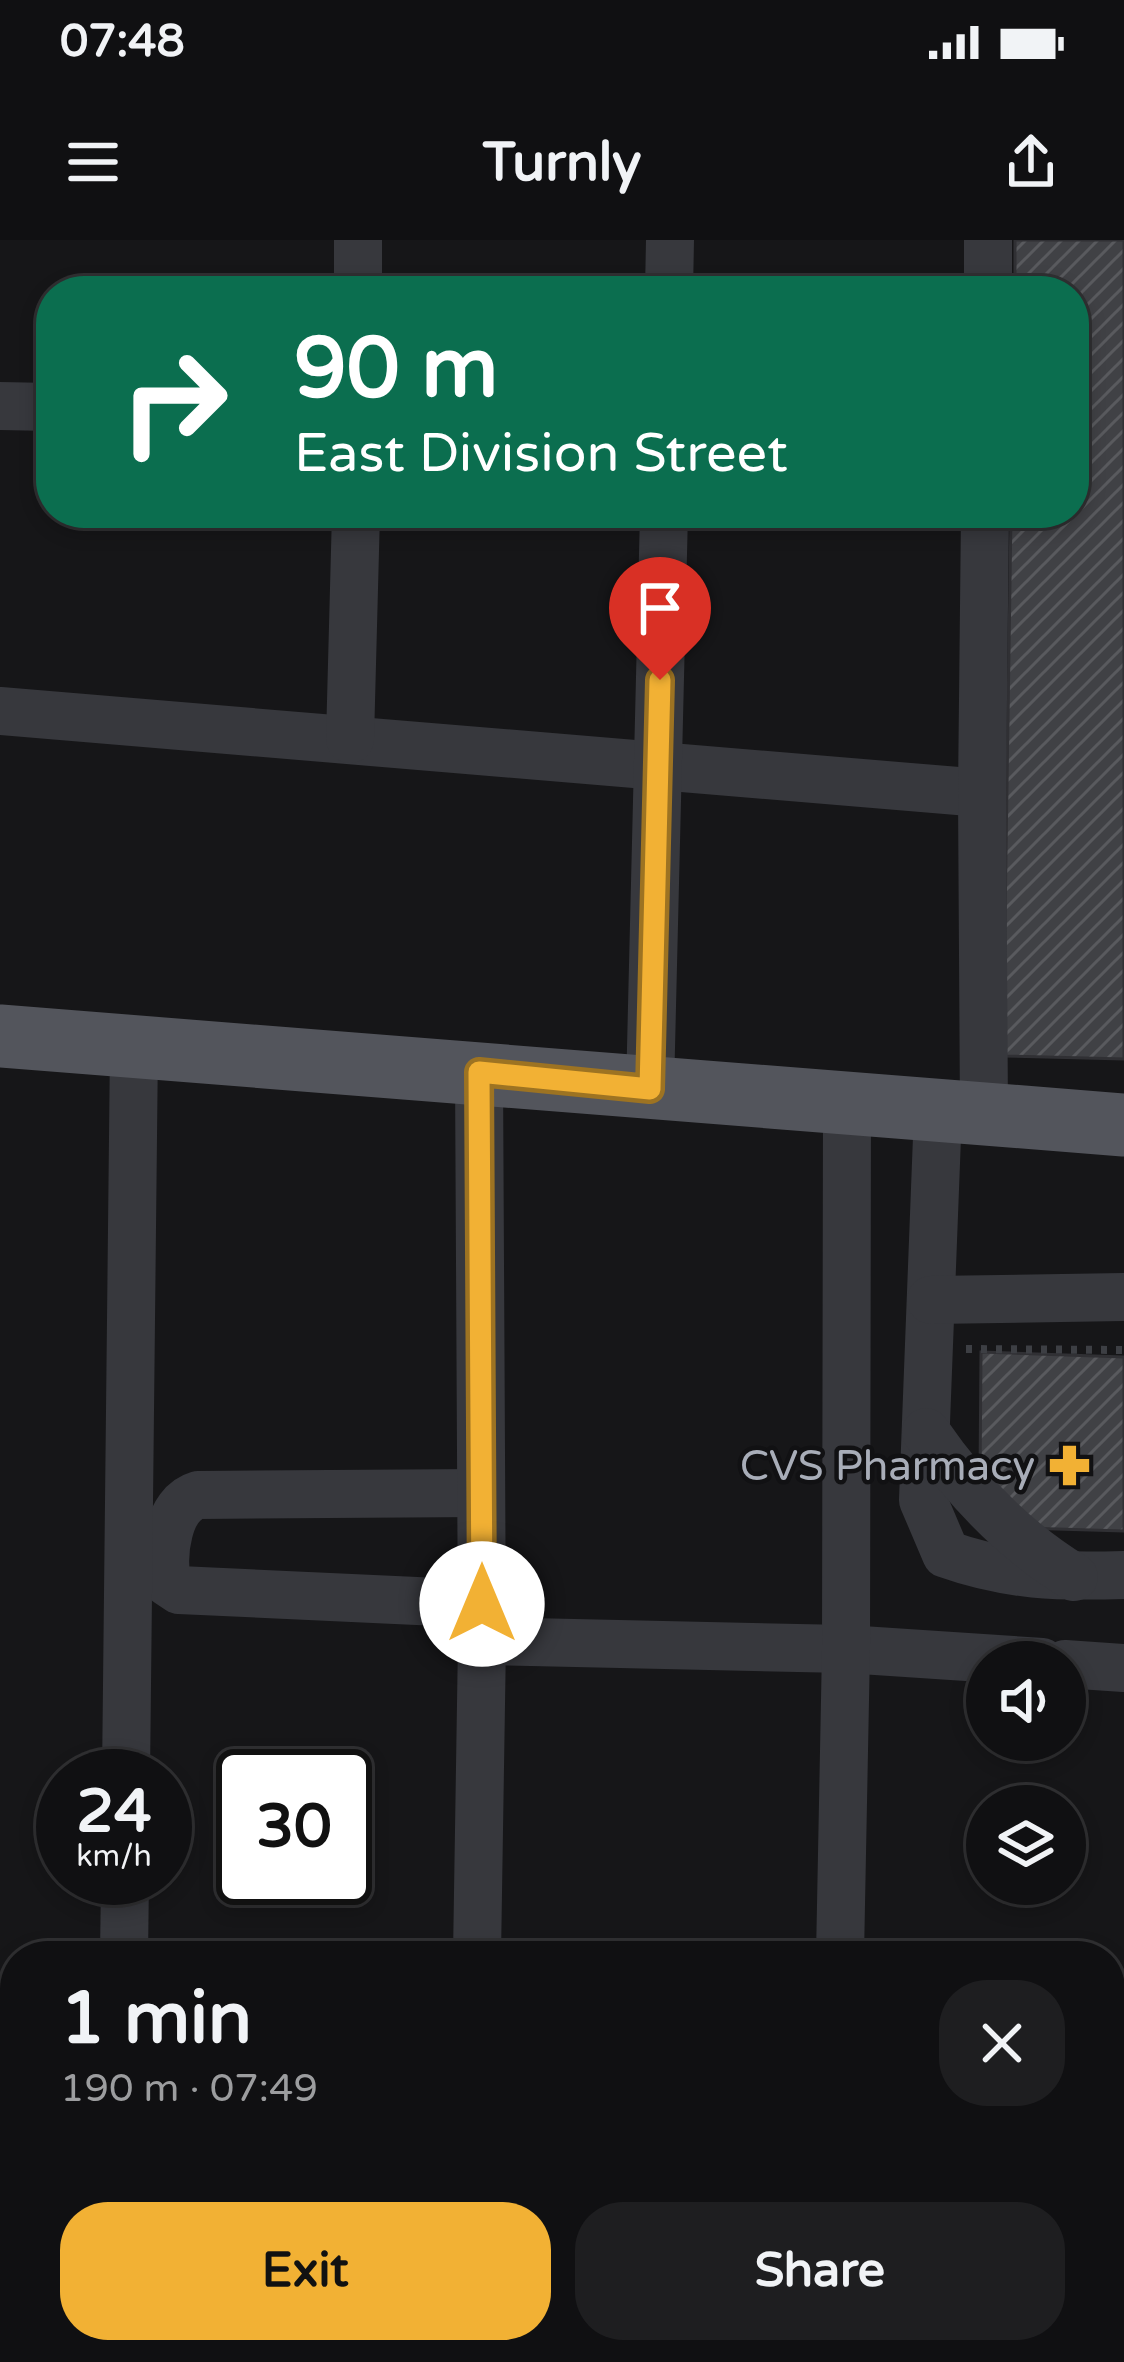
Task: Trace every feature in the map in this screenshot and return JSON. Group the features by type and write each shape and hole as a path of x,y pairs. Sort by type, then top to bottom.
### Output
{"main road":[{"path":"0,1036 1124,1125"}],"street":[{"path":"358,240 358,276"},
{"path":"669,276 670,240"},
{"path":"988,240 988,276"},
{"path":"0,406 36,407"},
{"path":"350,739 356,528"},
{"path":"650,1089 664,528"},
{"path":"985,528 982,794 961,1112 931,1300 923,1500 946,1554 995,1571 1124,1575"},
{"path":"0,711 982,794"},
{"path":"126,1749 134,1046"},
{"path":"477,1941 482,1622 479,1072"},
{"path":"840,1941 847,1105"},
{"path":"931,1300 1124,1297"},
{"path":"926,1432 953,1472 1037,1554 1075,1577"},
{"path":"482,1493 186,1498 176,1513 164,1568 167,1582 179,1590 482,1622 966,1657"},
{"path":"1086,1665 1124,1667"},
{"path":"124,1941 125,1905"}],"path":[{"path":"929,1349 1124,1350"}],"building":[{"path":"1015,240 1124,240 1124,1059 1003,1056 1011,528 1089,528 1089,276 1015,276"},
{"name":"CVS Pharmacy","path":"981,1352 1124,1357 1124,1531 1023,1528 980,1478"}],"place":[{"name":"CVS Pharmacy","path":"1069,1466"}],"route":[{"path":"482,1604 479,1072 650,1089 660,680"}]}
